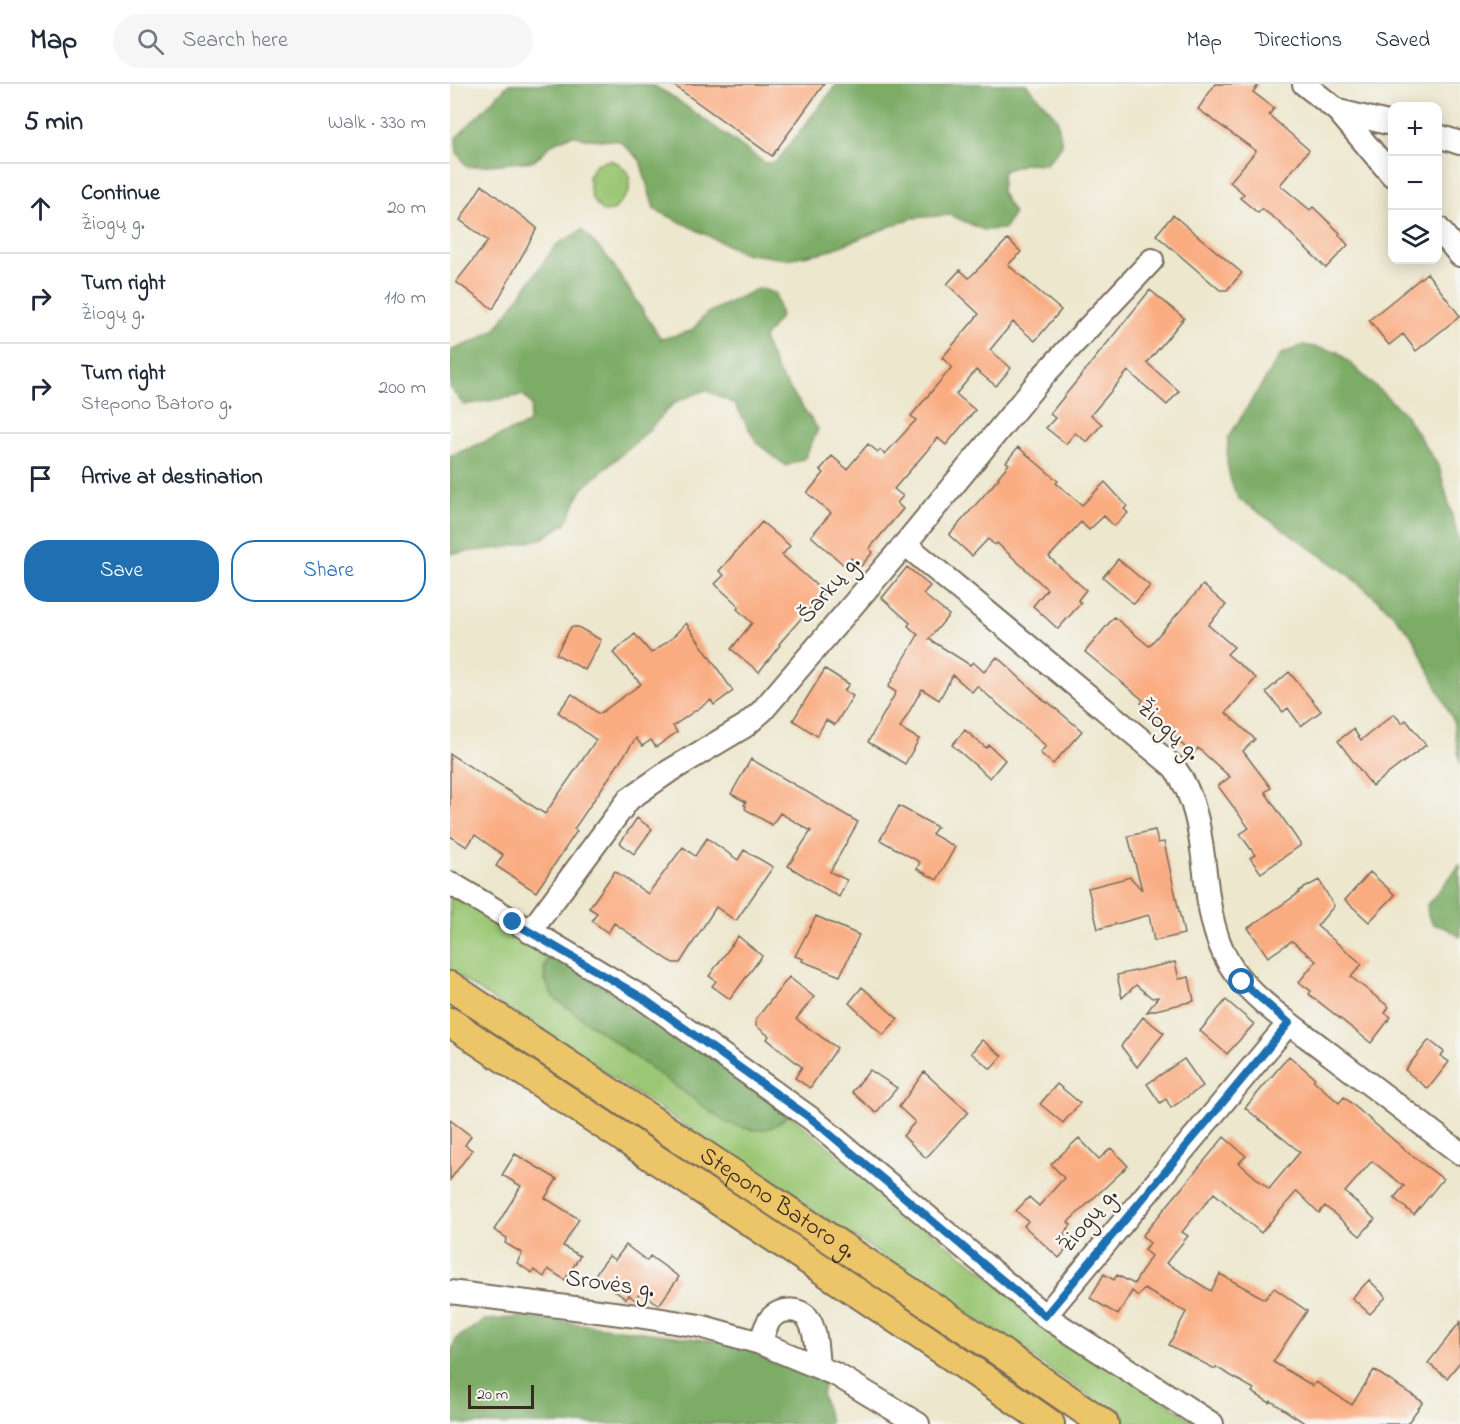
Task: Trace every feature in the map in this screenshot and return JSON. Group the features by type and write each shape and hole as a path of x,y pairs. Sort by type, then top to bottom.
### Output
{"main road":[{"name":"Stepono Batoro g.","path":"450,986 993,1347 1104,1424"},
{"name":"Stepono Batoro g.","path":"450,1022 1050,1424"}],"street":[{"path":"1304,84 1338,111 1388,170"},
{"path":"1338,111 1388,123"},
{"path":"1442,138 1460,143"},
{"path":"1442,234 1460,255"},
{"name":"Šarkų g.","path":"530,932 629,799 668,772 745,726 762,711 905,544 1043,376 1152,260"},
{"name":"Žiogų g.","path":"905,544 1174,767 1184,780 1191,798 1219,942 1229,964 1242,982 1289,1023 1460,1154"},
{"path":"450,883 641,997 813,1120 1045,1316 1212,1424"},
{"name":"Žiogų g.","path":"1045,1316 1289,1023"},
{"name":"Srovės g.","path":"450,1292 700,1326 760,1343 818,1365 918,1424"},
{"path":"760,1343 768,1321 776,1313 784,1310 804,1314 814,1333 818,1365"}],"green space":[{"path":"509,84 642,84 654,86 765,163 776,162 837,84 1026,84 1057,118 1062,145 1046,164 1026,163 1003,171 1001,192 1014,213 1004,229 984,230 950,215 912,218 825,252 787,259 743,253 654,209 640,160 620,141 587,139 572,135 553,143 534,161 467,167 457,152 456,138"},
{"path":"610,160 619,164 629,174 629,192 613,211 603,212 592,199 588,177 596,164"},
{"path":"582,230 610,260 661,339 691,331 707,313 759,288 775,293 781,316 763,339 777,371 818,429 805,458 786,466 757,443 735,404 706,390 675,402 646,433 582,489 566,523 543,538 509,547 450,554 450,456 528,424 532,406 524,395 464,405 450,388 450,351 496,329 556,245"},
{"path":"1304,345 1338,352 1404,413 1439,467 1460,545 1460,764 1453,720 1412,636 1386,607 1345,572 1238,498 1231,482 1227,462 1228,438 1281,354"},
{"path":"1460,865 1460,937 1448,929 1433,924 1428,915 1427,905"},
{"path":"450,894 550,953 544,967 545,981 789,1114 947,1245 1197,1424 1129,1423 878,1253 450,971"},
{"path":"550,953 669,1028 789,1114 774,1126 759,1130 725,1122 553,997 545,975"},
{"path":"524,1317 745,1345 825,1382 822,1395 830,1422 829,1424 450,1424 450,1354 457,1338 485,1320"}],"building":[{"path":"672,84 824,84 772,156"},
{"path":"1215,84 1259,84 1253,92 1274,108 1269,115 1309,150 1280,185 1310,210 1313,207 1340,233 1339,235 1348,245 1326,268 1277,220 1262,209 1258,213 1240,198 1244,194 1230,182 1256,151 1198,109"},
{"path":"482,185 537,228 493,309 456,282 488,241 460,220"},
{"path":"1173,215 1242,273 1227,290 1220,290 1156,235"},
{"path":"1008,239 1021,252 1008,265 1061,310 1035,341 1013,322 990,350 1011,368 996,386 976,370 956,394 975,410 946,445 938,438 894,489 903,496 897,503 903,509 869,549 873,552 861,566 851,558 845,566 811,536 831,513 807,493 824,473 820,470 832,456 847,469 868,444 878,452 880,450 885,454 916,420 911,416 952,367 942,358 979,314 947,284 960,270 969,278"},
{"path":"1427,273 1460,316 1416,351 1403,334 1389,345 1369,320"},
{"path":"1150,290 1184,318 1147,363 1179,391 1167,405 1128,371 1091,415 1102,424 1087,442 1075,433 1066,444 1046,428 1055,418 1050,414"},
{"path":"1018,447 1082,505 1105,482 1127,506 1124,509 1128,513 1114,526 1104,516 1089,530 1081,522 1049,557 1086,590 1078,600 1081,603 1058,629 1033,606 1047,589 997,543 995,545 988,539 972,556 949,535 999,478 1009,464 1006,462"},
{"path":"762,522 790,546 782,555 824,592 779,644 759,672 731,649 752,623 737,609 739,606 715,584 724,575 719,571"},
{"path":"1118,559 1150,586 1134,604 1103,577"},
{"path":"907,567 930,586 923,594 949,615 929,639 970,665 973,662 984,672 997,657 1047,703 1082,731 1053,764 1040,753 1046,746 977,686 972,692 953,675 939,700 922,689 900,728 919,739 905,764 868,742 896,692 888,687 918,635 908,626 910,623 882,598"},
{"path":"1203,585 1226,605 1208,625 1234,647 1227,654 1256,678 1226,713 1255,739 1243,751 1271,788 1265,792 1301,845 1261,873 1250,858 1255,855 1240,834 1249,828 1218,786 1230,777 1198,748 1193,754 1165,729 1167,726 1141,703 1143,700 1085,652 1114,617 1149,646"},
{"path":"686,623 733,691 714,705 711,700 673,726 677,732 656,747 651,740 642,746 636,738 574,829 577,831 536,892 496,866 503,855 475,835 467,847 450,836 450,754 545,814 596,740 558,712 572,694 599,714 641,684 613,653 635,634 651,653 672,638"},
{"path":"571,627 578,627 601,640 585,670 556,654"},
{"path":"825,669 849,684 844,691 853,696 835,725 826,720 817,736 793,720"},
{"path":"1289,672 1321,711 1301,726 1288,708 1283,712 1266,692"},
{"path":"1394,714 1402,723 1406,720 1426,745 1372,786 1338,741 1353,729 1361,740"},
{"path":"965,730 986,748 989,745 1005,760 990,778 952,745"},
{"path":"751,759 858,822 830,872 847,880 839,897 788,866 811,831 780,813 772,825 745,809 746,802 731,794"},
{"path":"899,806 937,827 932,834 955,847 937,880 917,869 920,862 880,840"},
{"path":"637,818 652,829 634,854 620,843"},
{"path":"1155,830 1158,843 1164,842 1184,934 1154,941 1149,915 1098,929 1088,888 1130,877 1142,890 1128,836"},
{"path":"707,838 738,860 744,850 773,867 736,921 716,907 680,963 673,963 614,923 608,933 592,921 597,913 589,908 615,871 648,894 683,847 695,856"},
{"path":"1370,872 1395,895 1369,922 1345,900"},
{"path":"1319,880 1334,906 1317,926 1362,964 1351,977 1389,1007 1385,1013 1391,1017 1371,1043 1309,994 1311,991 1299,982 1316,961 1292,941 1268,957 1248,928 1299,891"},
{"path":"816,916 859,935 840,976 795,956"},
{"path":"738,936 762,956 730,999 712,986 716,981 709,976"},
{"path":"1175,962 1179,979 1189,977 1194,1001 1147,1012 1158,997 1152,998 1136,985 1122,998 1117,975"},
{"path":"789,977 814,997 796,1019 837,1048 810,1088 795,1078 802,1067 767,1039 769,1036 756,1026 756,1019"},
{"path":"862,987 898,1019 883,1035 849,1003"},
{"path":"1226,1000 1254,1024 1227,1054 1200,1031"},
{"path":"1143,1017 1164,1033 1137,1067 1121,1046"},
{"path":"982,1040 1002,1056 991,1069 971,1053"},
{"path":"1429,1040 1444,1052 1441,1056 1449,1062 1428,1089 1405,1070"},
{"path":"1289,1056 1339,1103 1344,1097 1411,1155 1443,1179 1414,1215 1394,1198 1404,1186 1372,1161 1345,1192 1375,1219 1360,1236 1325,1206 1319,1213 1297,1191 1261,1233 1214,1193 1182,1232 1188,1236 1166,1263 1211,1291 1220,1274 1265,1299 1274,1288 1307,1311 1273,1362 1313,1386 1316,1382 1352,1405 1374,1370 1423,1402 1407,1424 1306,1424 1271,1401 1270,1403 1252,1392 1254,1389 1216,1367 1215,1369 1169,1345 1186,1312 1144,1289 1138,1296 1132,1291 1118,1315 1090,1298 1104,1274 1114,1280 1117,1275 1134,1284 1151,1256 1144,1250 1150,1243 1142,1236 1224,1137 1246,1156 1239,1163 1269,1189 1300,1152 1245,1108"},
{"path":"1184,1059 1203,1086 1171,1108 1166,1099 1160,1103 1147,1084"},
{"path":"870,1070 897,1088 876,1113 852,1092"},
{"path":"924,1072 968,1112 926,1158 903,1136 915,1122 899,1107"},
{"path":"1057,1084 1080,1103 1063,1123 1040,1104"},
{"path":"450,1120 471,1136 465,1145 472,1150 450,1180"},
{"path":"1079,1138 1099,1159 1111,1148 1128,1166 1068,1222 1071,1225 1063,1235 1072,1243 1059,1258 1024,1226 1028,1221 1016,1211 1029,1197 1039,1206 1064,1178 1051,1164"},
{"path":"515,1154 557,1179 545,1198 579,1219 563,1246 580,1256 565,1280 548,1269 544,1277 534,1270 532,1273 517,1263 522,1253 505,1243 507,1238 494,1230 521,1186 502,1175"},
{"path":"626,1245 647,1261 650,1256 679,1277 659,1305 641,1292 635,1300 629,1295 626,1299 594,1276 609,1256 615,1260"},
{"path":"1369,1280 1386,1297 1370,1314 1352,1298"},
{"path":"1460,1322 1460,1362 1447,1378 1428,1363"}],"route":[{"path":"513,922 641,997 813,1120 1045,1316 1289,1023 1242,982"}]}
